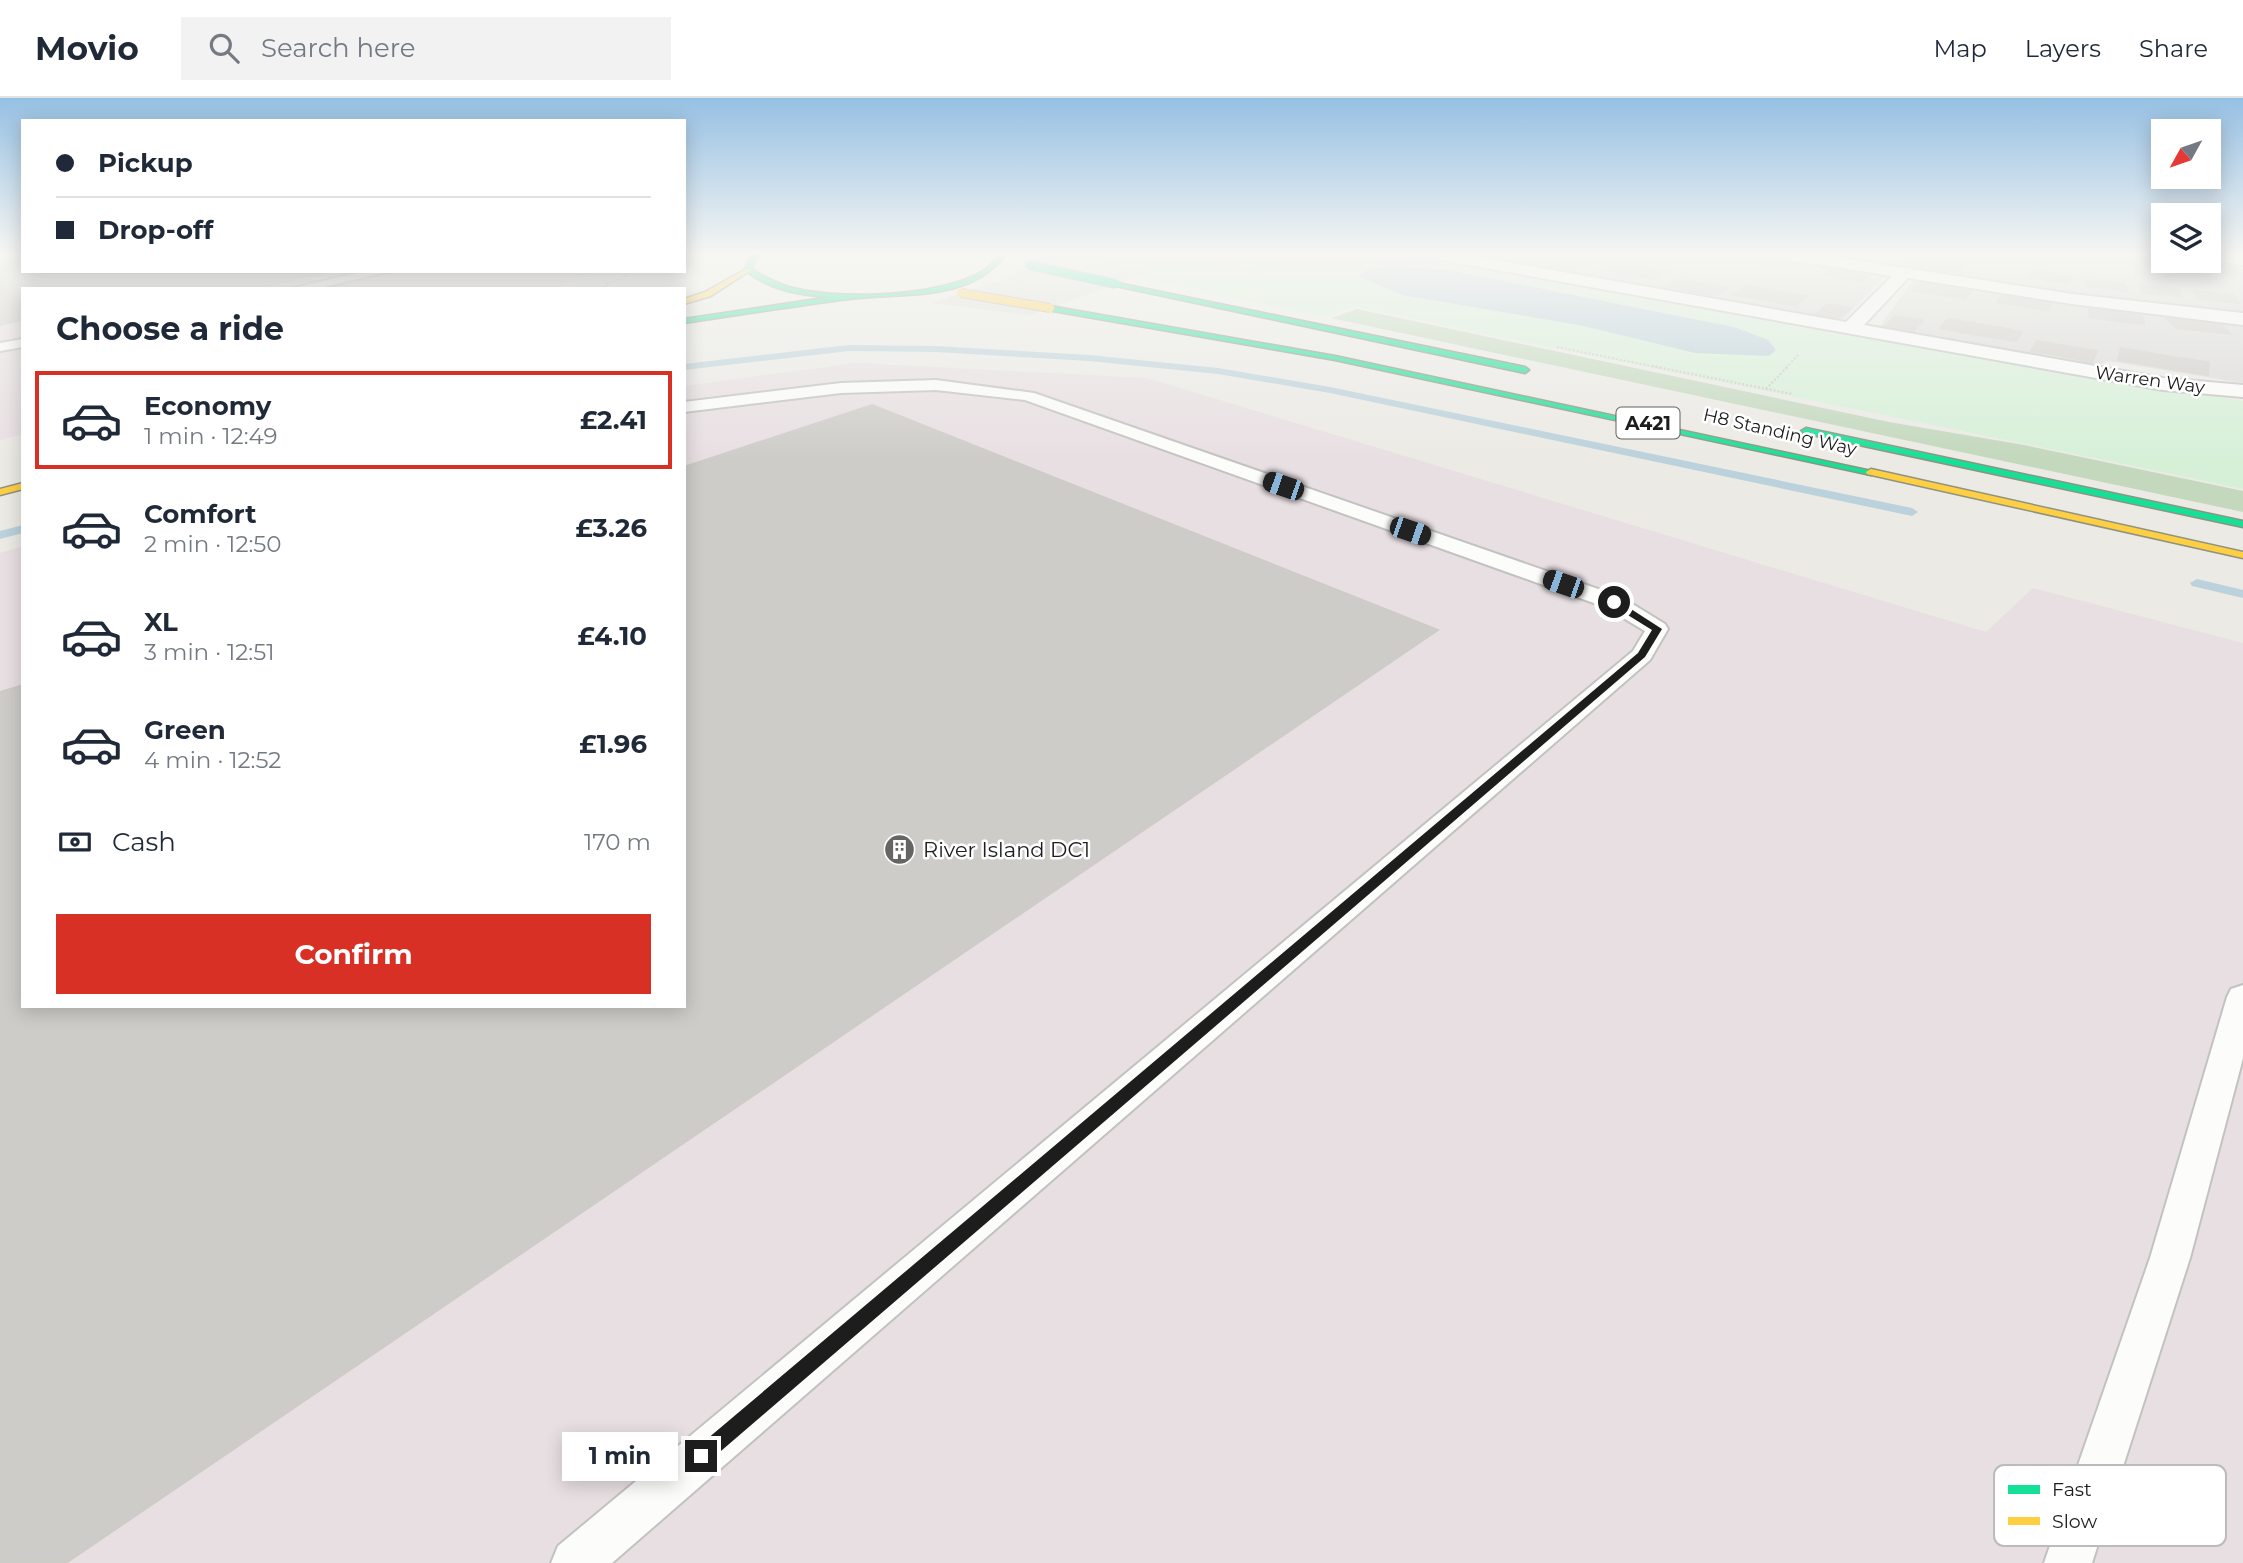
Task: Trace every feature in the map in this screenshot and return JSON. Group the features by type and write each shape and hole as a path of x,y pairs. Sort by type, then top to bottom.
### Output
{"main road":[{"name":"H8 Standing Way","path":"1138,323 1335,358 1649,423 2243,555"},
{"name":"A421","path":"1299,323 1536,373"},
{"name":"H8 Standing Way","path":"1793,428 2243,524"},
{"path":"0,492 21,487"}],"street":[{"name":"Warren Way","path":"1824,323 2164,384 2243,391"},
{"path":"1850,328 1854,323"}],"lane":[{"path":"0,348 21,343"},
{"path":"575,1563 1642,655 1657,629 1614,602 1028,396 922,386 841,388 686,407"},
{"path":"2101,1465 2170,1258 2243,997"},
{"path":"2068,1563 2074,1546"}],"path":[{"path":"1553,346 1794,394"}],"shaded area":[{"path":"0,323 21,323 21,435 0,440"},
{"path":"1882,323 2243,323 2243,383 2108,361 2095,367 1891,331 1880,326"},
{"path":"856,363 1147,378 1986,632 2033,588 2243,643 2243,1563 0,1563 0,553 21,547 21,1008 686,1008 686,386"}],"green space":[{"path":"1356,323 1425,323 1889,422 2024,445 2243,491 2243,512"},
{"path":"1437,323 1785,323 2044,370 2243,401 2243,489 2021,443"}],"water":[{"path":"1569,323 1716,323 1768,340 1776,350 1769,356 1695,353"}],"building":[{"path":"1888,323 1920,323 1914,331 1885,326"},
{"path":"1944,323 1972,323 1965,333 1940,328"},
{"path":"1972,323 1997,327 1991,337 1965,333"},
{"path":"2171,323 2195,323 2203,331 2176,328"},
{"path":"2195,323 2220,324 2231,334 2203,331"},
{"path":"1997,327 2022,332 2016,341 1991,337"},
{"path":"2037,341 2067,346 2062,356 2031,351"},
{"path":"2067,346 2097,351 2092,362 2062,356"},
{"path":"2121,348 2150,353 2148,365 2118,360"},
{"path":"2150,353 2179,358 2177,370 2148,365"},
{"path":"2179,358 2209,362 2208,375 2177,370"},
{"name":"River Island DC1","path":"872,405 1438,630 66,1563 0,1563 0,692 21,686 21,1008 686,1008 686,466"}],"waterway":[{"path":"686,367 849,348 936,349 1089,358 1218,371 1330,390 1912,512"},
{"path":"0,535 21,530"},
{"path":"2197,583 2243,594"}],"traffic: fast":[{"path":"1138,323 1335,358 1871,472"},
{"path":"1303,323 1525,370"},
{"path":"1806,431 2243,524"}],"traffic: slow":[{"path":"1871,472 2243,555"},
{"path":"0,492 21,487"}],"place":[{"name":"River Island DC1","path":"900,849"}],"route":[{"path":"701,1456 1642,655 1657,629 1614,602"}]}
